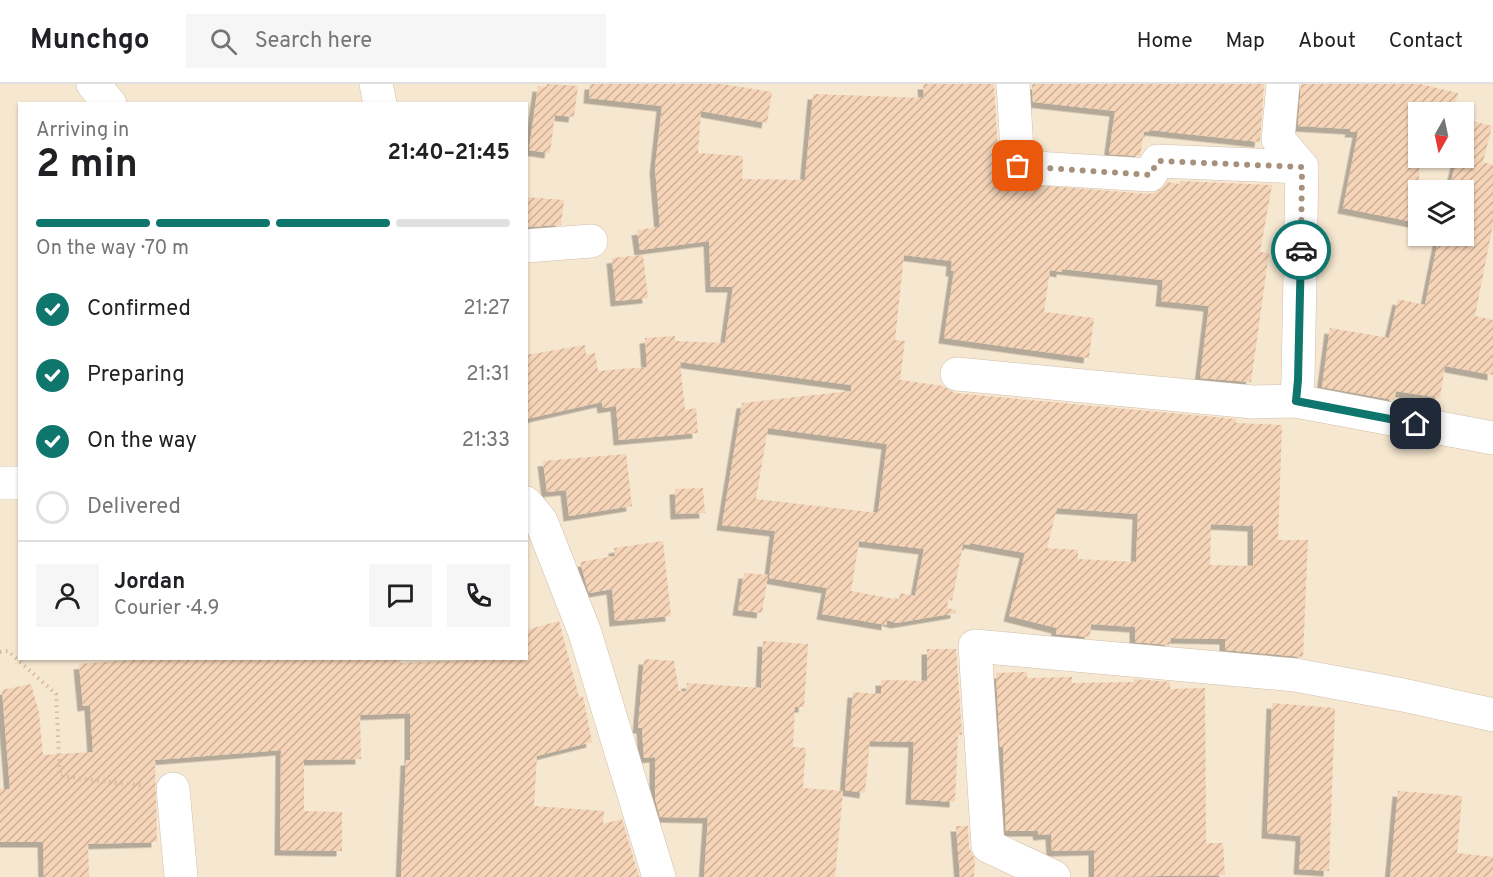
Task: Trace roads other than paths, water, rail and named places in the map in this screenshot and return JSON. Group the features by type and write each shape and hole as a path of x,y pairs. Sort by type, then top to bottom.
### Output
{"street":[{"path":"93,84 108,102"},
{"path":"375,84 380,102"},
{"path":"1013,84 1018,166 1150,175 1158,161 1302,167"},
{"path":"1283,84 1278,139 1302,167 1296,401"},
{"path":"528,246 591,241"},
{"path":"957,374 1253,402 1296,401 1493,438"},
{"path":"0,483 18,483"},
{"path":"528,506 540,521 585,633 659,877"},
{"path":"1054,877 988,846 975,646 1295,675 1493,715"},
{"path":"173,789 182,877"}]}
